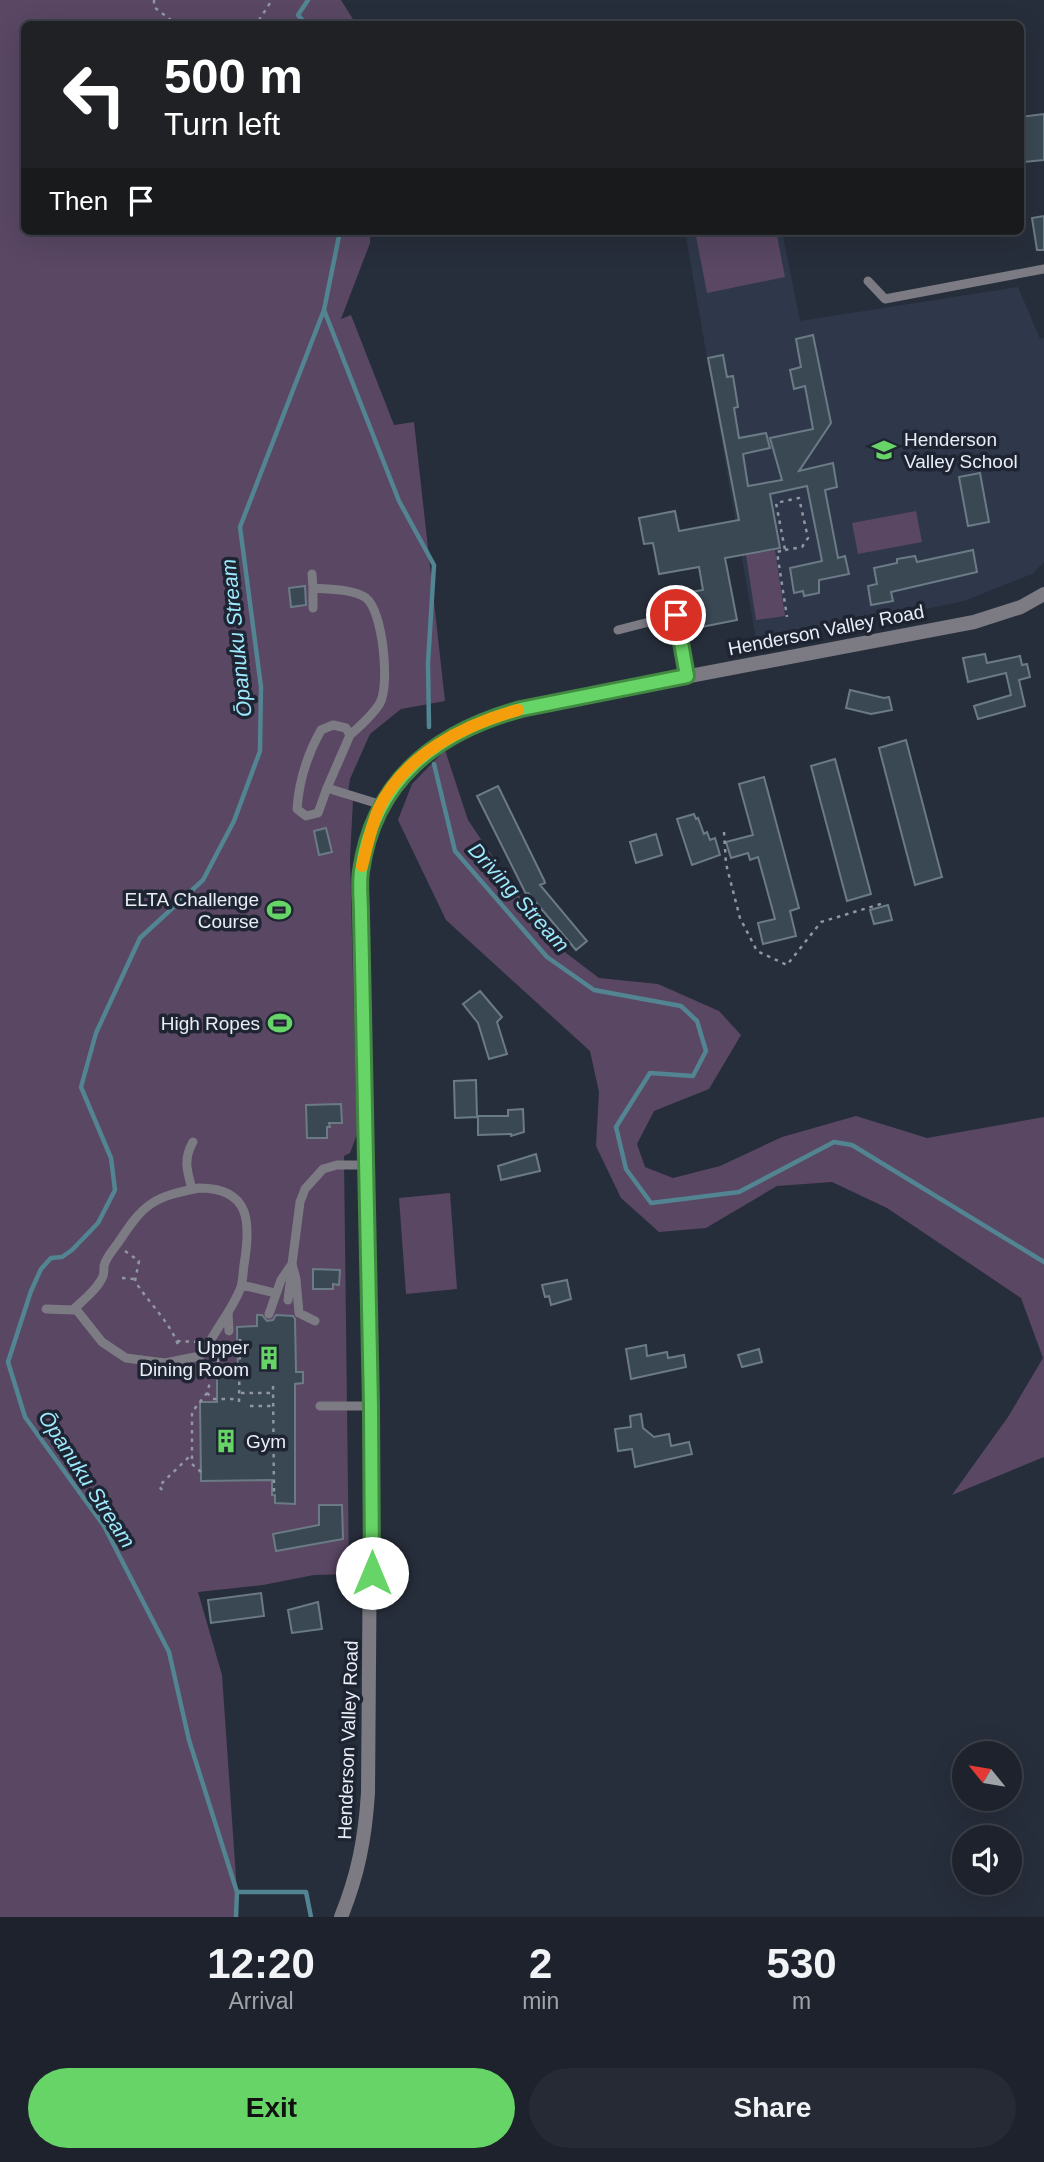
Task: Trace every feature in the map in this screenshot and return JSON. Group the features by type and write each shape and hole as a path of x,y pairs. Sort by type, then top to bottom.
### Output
{"street":[{"name":"Henderson Valley Road","path":"341,1917 361,1858 368,1793 371,1406 361,871 372,829 382,805 390,790 418,760 458,732 479,723 543,704 974,622 1004,614 1044,594"}],"lane":[{"path":"868,281 885,299 1044,270"},
{"path":"312,574 313,608"},
{"path":"313,589 363,596 374,609 384,662 385,689 380,704 350,735 318,813 306,816 297,809 303,772 311,748 321,730 333,725 346,727 350,735"},
{"path":"618,629 676,615 687,676"},
{"path":"327,788 382,805"},
{"path":"192,1189 185,1167 187,1152 193,1142"},
{"path":"288,1300 300,1202 314,1178 323,1169 337,1165 367,1165"},
{"path":"46,1309 74,1310 102,1342 125,1358 164,1363 200,1356 242,1285 247,1236 247,1220 243,1206 232,1194 209,1188 169,1194 154,1200 142,1210 107,1259 103,1276 74,1310"},
{"path":"269,1314 284,1272 292,1264"},
{"path":"292,1264 299,1313 315,1321"},
{"path":"242,1285 275,1293"},
{"path":"228,1311 234,1331"},
{"path":"320,1406 371,1406"}],"path":[{"path":"153,0 154,7 172,21"},
{"path":"257,21 272,0"},
{"path":"785,550 776,503 799,498 808,537 802,547 777,552 788,617"},
{"path":"724,832 726,864 740,918 757,951 787,965 821,922 884,903"},
{"path":"130,1254 139,1263 134,1279"},
{"path":"122,1278 134,1279"},
{"path":"134,1279 169,1325 180,1353"},
{"path":"207,1393 214,1399 239,1400 240,1371 234,1331"},
{"path":"177,1341 204,1343"},
{"path":"201,1472 192,1464 192,1412 207,1393 211,1379 218,1370 240,1371"},
{"path":"273,1386 274,1494"},
{"path":"240,1393 273,1393"},
{"path":"250,1406 273,1406"},
{"path":"162,1490 159,1486 192,1454"}],"shaded area":[{"path":"0,0 341,0 354,21 21,21 21,235 370,235 370,243 341,319 351,315 394,425 414,422 445,701 401,709 370,734 350,779 347,799 353,800 350,858 357,1134 350,1153 344,1156 349,1574 314,1575 263,1585 198,1592 222,1675 237,1892 236,1917 0,1917"},
{"name":"Henderson Valley School","path":"686,235 783,235 800,321 1018,287 1040,339 1044,338 1044,562 1032,574 964,601 757,644"},
{"path":"696,235 777,235 785,277 707,293"},
{"path":"916,511 922,542 858,554 852,523"},
{"path":"775,550 785,616 756,620 746,555"},
{"path":"445,750 468,820 549,940 599,978 658,984 719,1011 741,1035 709,1089 654,1111 637,1144 645,1167 673,1178 720,1166 782,1137 856,1116 927,1138 1044,1117 1044,1457 952,1495 1008,1417 1043,1358 1021,1298 887,1208 832,1182 777,1186 706,1228 659,1232 621,1198 596,1146 599,1092 590,1051 446,920 398,820 412,784"},
{"path":"450,1193 457,1289 406,1294 399,1198"}],"building":[{"path":"1044,114 1044,160 1024,162 1024,116"},
{"path":"1044,216 1044,250 1037,250 1032,218"},
{"path":"813,335 831,423 799,471 833,463 837,487 825,490 838,558 845,556 849,574 819,580 819,593 804,596 803,591 794,593 790,568 822,561 807,486 770,494 780,548 725,558 737,620 696,628 690,592 703,590 699,567 659,574 653,543 644,544 639,518 675,511 679,531 739,520 708,358 723,355 727,377 733,376 739,438 766,433 770,448 743,454 748,486 782,480 770,438 813,429 805,386 794,389 790,370 801,367 796,339"},
{"path":"980,473 989,522 968,526 959,477"},
{"path":"973,550 977,572 891,592 893,601 871,605 868,586 877,584 874,568 897,563 897,559 915,556 917,562"},
{"path":"305,586 306,605 291,607 289,588"},
{"path":"985,654 987,663 1020,656 1022,665 1027,664 1030,677 1019,680 1025,706 978,719 974,706 1011,695 1006,673 968,682 963,658"},
{"path":"850,690 889,697 892,710 871,714 846,708"},
{"path":"906,740 942,877 915,885 879,748"},
{"path":"835,759 871,894 847,901 811,766"},
{"path":"764,777 799,908 790,911 796,936 763,944 758,923 775,919 758,857 750,860 748,853 731,858 726,842 753,835 739,784"},
{"path":"498,786 544,880 545,883 540,885 587,941 576,950 528,893 526,894 477,796"},
{"path":"694,814 704,834 707,832 710,840 715,838 720,855 692,865 677,819"},
{"path":"326,828 332,852 319,855 314,831"},
{"path":"656,834 662,855 636,863 630,842"},
{"path":"888,905 892,920 874,924 870,910"},
{"path":"480,991 502,1017 497,1022 507,1054 489,1059 478,1023 463,1004"},
{"path":"476,1080 477,1117 455,1118 454,1081"},
{"path":"341,1104 342,1123 329,1123 327,1138 307,1138 306,1105"},
{"path":"523,1109 524,1132 511,1136 478,1135 478,1116 508,1116 508,1110"},
{"path":"536,1154 540,1171 501,1180 498,1166"},
{"path":"313,1269 340,1270 339,1285 333,1284 333,1289 313,1289"},
{"path":"567,1280 571,1299 551,1305 549,1296 545,1297 542,1285"},
{"path":"257,1315 262,1315 267,1321 273,1320 276,1315 293,1316 295,1319 296,1372 303,1372 303,1383 295,1384 295,1504 275,1503 272,1480 201,1481 200,1402 217,1402 217,1375 238,1376 237,1327 257,1326"},
{"path":"646,1345 647,1356 667,1352 668,1358 684,1355 686,1367 631,1379 626,1349"},
{"path":"759,1349 762,1362 742,1367 738,1355"},
{"path":"641,1414 643,1428 654,1437 669,1434 671,1446 689,1442 692,1454 635,1467 632,1449 618,1451 615,1429 631,1427 630,1416"},
{"path":"319,1505 342,1505 343,1539 276,1551 273,1534 319,1525"},
{"path":"261,1593 264,1616 211,1623 208,1600"},
{"path":"318,1602 322,1629 292,1633 288,1610"}],"waterway":[{"name":"Ōpanuku Stream","path":"303,21 298,15 308,0"},
{"name":"Ōpanuku Stream","path":"236,1917 237,1892 189,1740 169,1652 104,1526 25,1417 8,1362 41,1269 51,1258 62,1257 72,1250 98,1223 115,1190 111,1158 81,1087 96,1033 140,938 203,880 234,821 260,751 261,687 240,527 324,310 339,235"},
{"name":"Driving Stream","path":"324,310 399,501 434,565 428,663 429,727"},
{"name":"Driving Stream","path":"434,764 455,851 547,957 594,990 681,1006 697,1021 706,1051 693,1076 650,1073 616,1127 626,1169 651,1203 739,1192 834,1142 852,1145 1044,1262"},
{"path":"237,1892 306,1892 311,1917"}],"slow traffic":[{"path":"362,866 379,808 404,774 437,745 458,732 518,710"}],"place":[{"name":"Henderson Valley School","path":"884,450"},
{"name":"ELTA Challenge Course","path":"279,910"},
{"name":"High Ropes","path":"280,1023"},
{"name":"Upper Dining Room","path":"269,1358"},
{"name":"Gym","path":"226,1441"}],"route":[{"path":"372,1573 361,914 361,871 372,829 379,808 404,774 437,745 458,732 521,709 687,676 676,615"}]}
